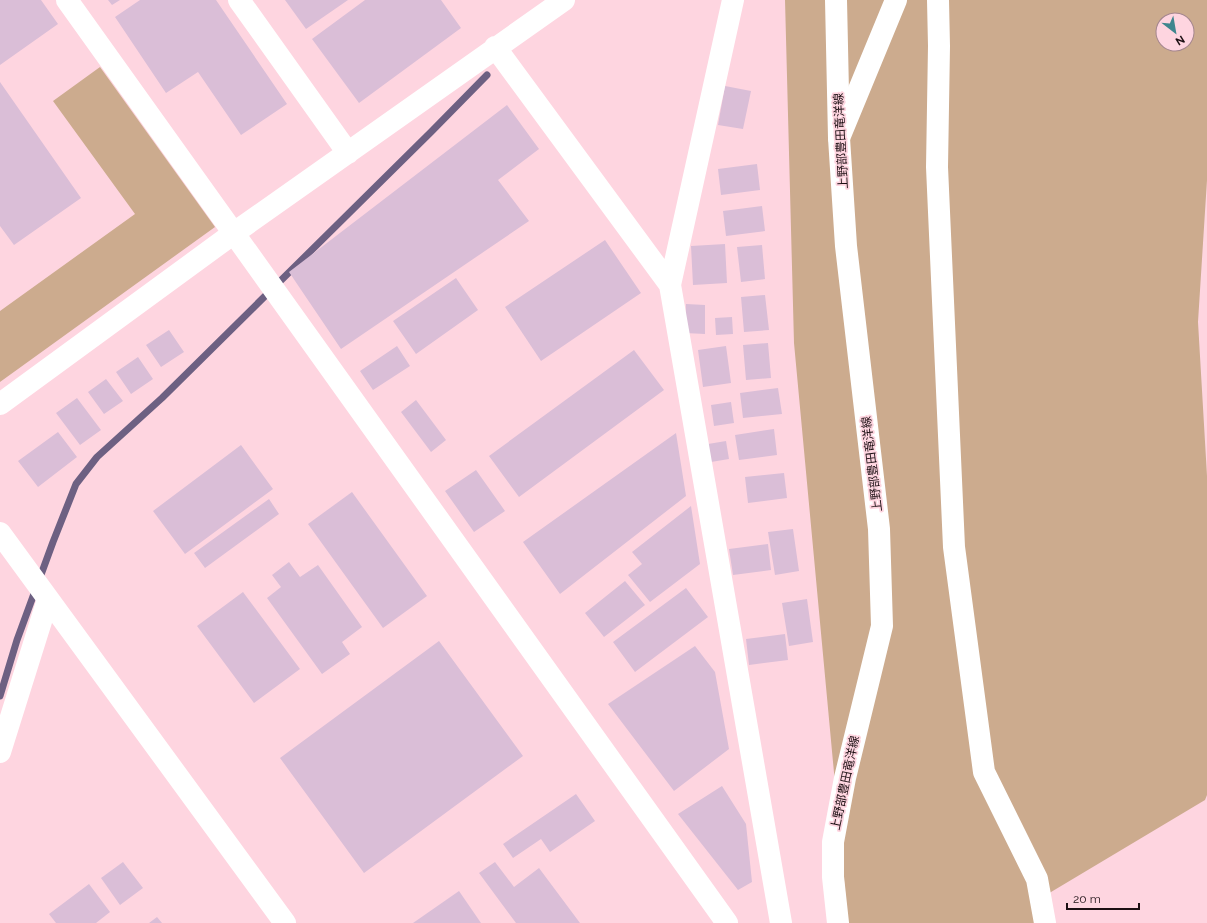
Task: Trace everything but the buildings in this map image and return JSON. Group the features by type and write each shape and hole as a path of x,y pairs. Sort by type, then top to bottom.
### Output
{"street":[{"path":"67,0 727,923"},
{"path":"239,0 348,153"},
{"path":"0,404 234,233 495,47 534,11 564,0"},
{"path":"733,0 670,285 782,923"},
{"name":"上野部豊田竜洋線","path":"836,0 840,138 846,246 879,529 882,626 845,778 833,842 833,877 838,923"},
{"path":"840,138 896,0"},
{"path":"938,0 939,46 937,167 954,547 984,772 1037,879 1045,923"},
{"path":"495,47 670,285"},
{"path":"0,533 285,923"},
{"path":"0,752 48,599"}],"shaded area":[{"path":"785,0 1207,0 1207,180 1198,322 1207,476 1207,795 1205,800 1041,898 1045,923 848,923 794,343"},
{"path":"100,67 215,227 0,382 0,311 135,214 53,101"}],"waterway":[{"path":"0,696 17,640 76,484 97,457 162,398 487,75"}]}
